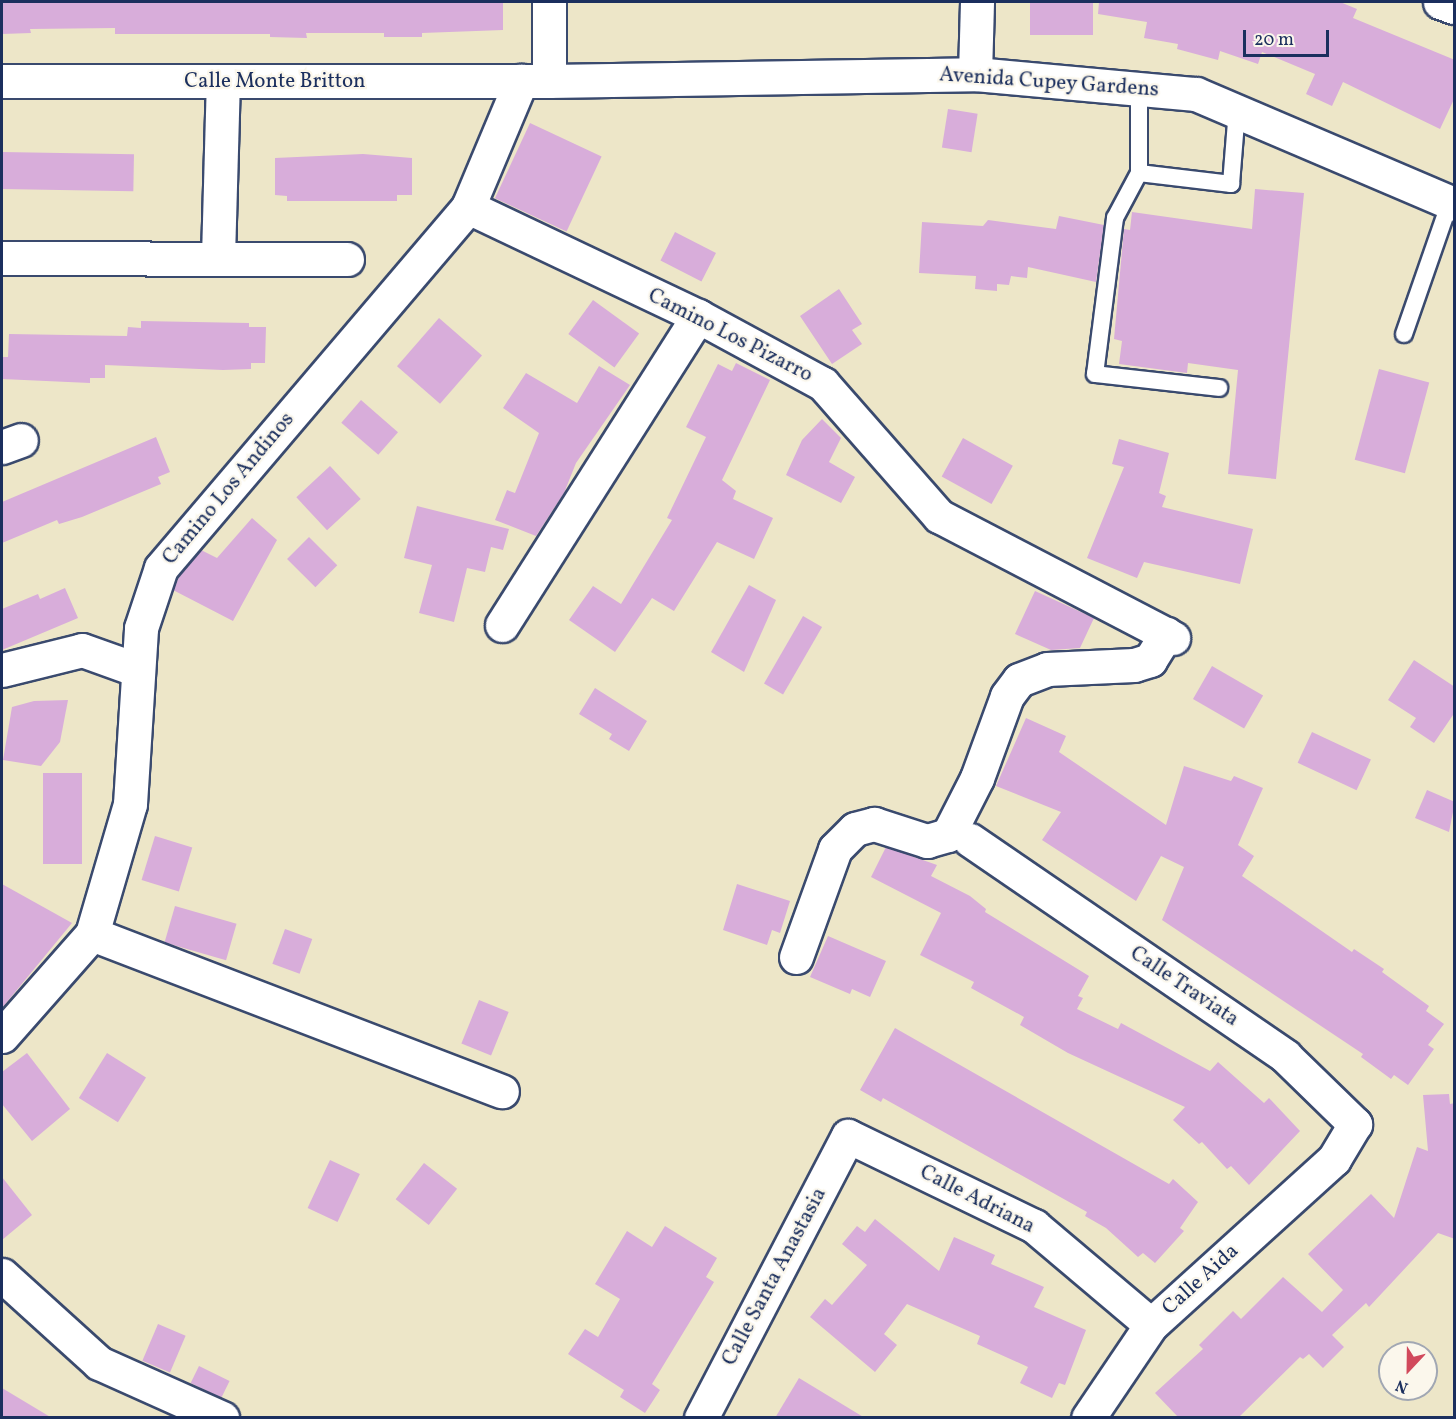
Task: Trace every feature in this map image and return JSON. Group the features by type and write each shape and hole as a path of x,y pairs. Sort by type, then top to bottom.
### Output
{"street":[{"path":"535,81 549,2"},
{"path":"975,74 976,2"},
{"path":"1440,2 1455,7"},
{"name":"Avenida Cupey Gardens","path":"535,81 975,74 1196,94 1238,109 1453,199"},
{"name":"Calle Monte Britton","path":"2,81 535,81"},
{"name":"Camino Los Andinos","path":"2,1036 92,934 130,804 141,628 161,568 468,207 535,81"},
{"path":"218,257 223,82"},
{"name":"Camino Los Pizarro","path":"468,207 698,316 823,384 939,516 1169,636 1150,660 1134,664 1047,669 1019,680 1007,696 977,778 948,835 927,841 874,824 855,829 835,849 796,957"},
{"path":"2,258 347,259"},
{"path":"502,625 698,316"},
{"path":"2,669 82,650 138,670"},
{"name":"Calle Traviata","path":"970,840 1285,1056 1354,1124 1334,1159"},
{"path":"92,934 502,1091"},
{"name":"Calle Adriana","path":"848,1136 1034,1226 1151,1324"},
{"name":"Calle Santa Anastasia","path":"701,1418 848,1136"},
{"name":"Calle Aida","path":"1088,1418 1151,1324 1334,1159"},
{"path":"2,1275 99,1363 222,1418"}],"lane":[{"path":"1139,89 1139,173 1115,218 1095,374 1219,388"},
{"path":"1139,173 1231,184 1238,109"},
{"path":"1404,334 1453,199"}],"building":[{"path":"2,2 503,2 503,30 422,33 422,37 384,37 384,33 306,33 307,38 270,37 270,34 115,34 115,28 30,29 31,33 2,34"},
{"path":"1030,2 1093,2 1093,35 1030,35"},
{"path":"1099,2 1340,2 1357,9 1353,18 1455,60 1455,97 1440,129 1343,82 1332,106 1306,94 1315,74 1262,52 1258,64 1220,51 1218,60 1177,49 1178,44 1144,38 1147,22 1098,14"},
{"path":"948,109 978,114 972,152 942,148"},
{"path":"530,123 602,156 567,232 495,198"},
{"path":"2,152 134,154 133,191 2,189"},
{"path":"363,154 412,158 412,195 397,195 397,201 287,201 287,196 275,195 275,158"},
{"path":"1255,189 1304,193 1276,479 1228,474 1238,370 1188,363 1187,373 1119,364 1122,341 1114,339 1124,229 1130,230 1132,212 1252,229"},
{"path":"1059,216 1104,225 1096,282 1028,267 1027,278 1011,276 1009,285 997,284 997,291 975,289 976,276 919,273 922,222 983,226 988,220 1056,229"},
{"path":"675,232 716,253 701,281 660,261"},
{"path":"839,289 862,324 852,330 862,344 832,364 800,316"},
{"path":"593,300 639,334 614,367 568,334"},
{"path":"439,318 482,355 440,404 397,366"},
{"path":"141,321 249,323 249,327 266,327 265,363 251,363 251,369 223,370 105,365 105,378 90,378 90,383 2,379 2,357 8,357 9,334 127,336 128,327 141,328"},
{"path":"736,363 770,380 722,480 736,491 733,499 773,518 754,559 717,542 674,611 652,598 615,652 569,620 593,586 621,604 672,520 667,518 706,437 686,427 718,364 732,371"},
{"path":"599,366 630,385 576,463 564,493 536,536 495,520 507,490 515,493 539,433 503,408 526,373 577,403"},
{"path":"1379,369 1429,382 1405,473 1355,460"},
{"path":"361,400 398,432 378,455 341,423"},
{"path":"822,419 841,438 829,462 855,477 841,503 786,475 802,440"},
{"path":"156,437 170,472 158,477 161,484 82,517 59,524 57,520 2,543 2,502"},
{"path":"963,438 1013,466 992,504 942,476"},
{"path":"1119,439 1169,453 1159,493 1166,496 1162,507 1253,529 1240,584 1144,562 1137,578 1087,558 1124,467 1112,464"},
{"path":"330,466 361,499 327,530 296,497"},
{"path":"417,506 509,529 503,550 491,547 485,572 467,568 454,622 419,613 432,565 404,558"},
{"path":"252,518 277,540 233,621 173,590 181,573 201,550 217,558"},
{"path":"309,537 337,565 315,587 287,559"},
{"path":"749,585 776,600 744,672 711,652"},
{"path":"65,588 78,618 2,650 2,609 38,594 40,599"},
{"path":"1035,591 1094,618 1080,648 1051,650 1015,634"},
{"path":"803,616 822,627 783,695 764,684"},
{"path":"1414,660 1455,687 1455,712 1434,743 1410,727 1416,718 1388,700"},
{"path":"1212,666 1263,696 1244,728 1193,699"},
{"path":"595,688 647,721 629,751 609,739 612,734 579,714"},
{"path":"68,700 60,742 41,766 3,760 12,707 34,701"},
{"path":"1026,718 1066,736 1059,752 1166,825 1184,766 1231,781 1234,776 1263,788 1238,845 1254,856 1242,876 1352,952 1354,949 1384,969 1382,972 1429,1006 1426,1011 1444,1024 1428,1045 1434,1049 1408,1085 1394,1075 1391,1079 1361,1057 1363,1054 1162,920 1184,867 1161,856 1136,901 1042,840 1061,812 996,786"},
{"path":"1312,732 1371,759 1357,790 1298,763"},
{"path":"43,773 82,773 82,864 43,864"},
{"path":"1427,790 1455,802 1449,832 1415,818"},
{"path":"155,836 192,847 179,891 142,880"},
{"path":"886,847 937,865 931,876 970,896 986,909 985,912 1089,976 1078,996 1083,998 1077,1009 1118,1029 1121,1023 1210,1071 1218,1062 1264,1103 1269,1098 1300,1131 1249,1185 1231,1166 1227,1169 1202,1142 1199,1144 1173,1120 1185,1107 1068,1053 1020,1025 1024,1017 971,988 974,982 920,955 941,913 871,877"},
{"path":"2,884 72,923 2,1008"},
{"path":"737,884 790,901 780,933 772,930 767,945 723,930"},
{"path":"175,906 237,924 226,960 165,943"},
{"path":"285,929 312,939 300,974 272,964"},
{"path":"828,936 886,961 870,997 852,989 850,994 810,977"},
{"path":"479,1000 509,1012 491,1056 461,1044"},
{"path":"895,1028 1169,1184 1173,1179 1198,1202 1180,1228 1184,1231 1155,1263 1143,1253 1138,1257 1106,1228 1085,1216 1087,1212 883,1098 881,1102 860,1090"},
{"path":"27,1053 70,1109 32,1141 2,1104 2,1072"},
{"path":"107,1053 146,1077 118,1122 79,1098"},
{"path":"1449,1094 1450,1104 1455,1103 1455,1239 1438,1233 1369,1307 1366,1303 1332,1335 1344,1347 1323,1368 1309,1354 1303,1359 1300,1357 1238,1418 1179,1418 1155,1393 1203,1349 1199,1345 1233,1311 1241,1319 1283,1277 1322,1312 1343,1290 1308,1254 1371,1194 1394,1218 1417,1147 1428,1151 1423,1095"},
{"path":"330,1160 360,1174 338,1222 308,1208"},
{"path":"424,1163 457,1189 429,1225 396,1199"},
{"path":"2,1177 32,1215 2,1240"},
{"path":"875,1219 939,1271 954,1237 995,1255 991,1264 1044,1287 1034,1307 1086,1330 1065,1385 1059,1383 1052,1398 1020,1383 1028,1367 977,1344 980,1336 907,1304 884,1334 897,1345 875,1372 810,1317 825,1299 832,1305 867,1265 842,1244 857,1226 865,1232"},
{"path":"665,1226 717,1258 706,1277 714,1282 652,1384 660,1390 645,1413 620,1397 624,1390 568,1354 585,1329 598,1337 620,1299 595,1284 627,1231 652,1247"},
{"path":"158,1324 186,1336 170,1373 142,1361"},
{"path":"199,1366 230,1381 221,1398 191,1383"},
{"path":"799,1378 865,1418 775,1418"},
{"path":"2,1388 52,1418 2,1418"}]}
